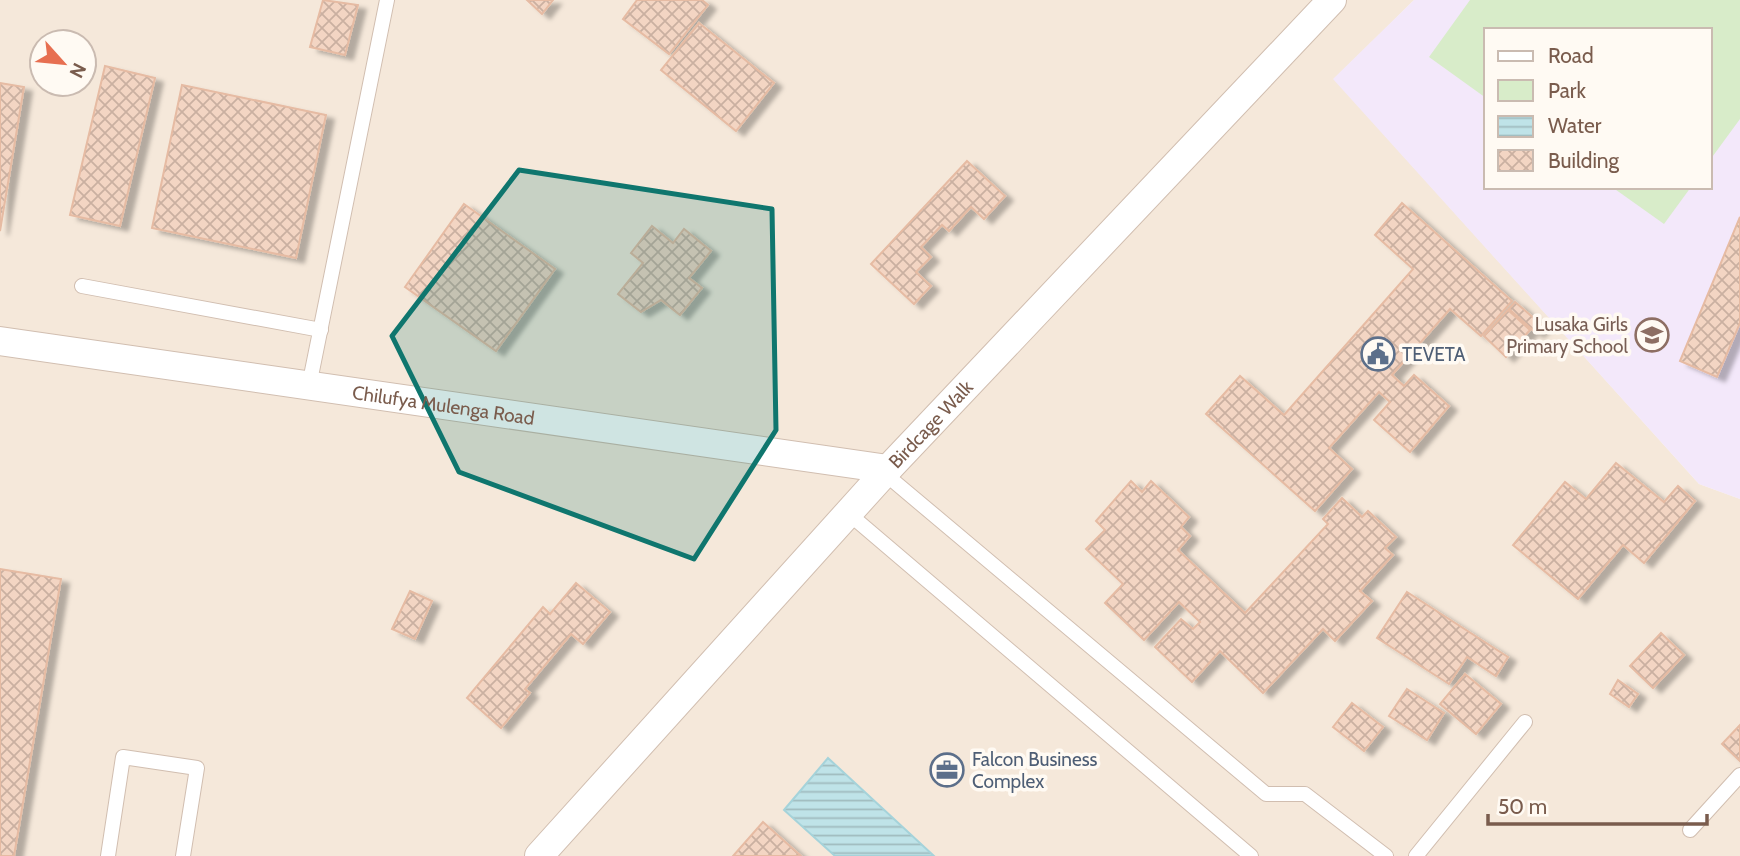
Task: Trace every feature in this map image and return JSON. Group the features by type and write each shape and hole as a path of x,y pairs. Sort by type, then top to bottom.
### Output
{"street":[{"name":"Birdcage Walk","path":"539,856 886,471 1332,0"},
{"name":"Chilufya Mulenga Road","path":"0,341 886,471"}],"lane":[{"path":"309,386 387,0"},
{"path":"82,286 321,330"},
{"path":"886,471 1266,794 1305,794 1386,856"},
{"path":"848,513 1251,856"},
{"path":"1416,856 1525,722"},
{"path":"108,856 123,757 197,768 183,856"},
{"path":"1689,830 1740,775"}],"highlighted area":[{"path":"519,170 772,209 776,430 694,559 459,472 392,336"}],"shaded area":[{"path":"0,0 1414,0 1334,79 1699,484 1740,499 1740,856 0,856"},
{"name":"Lusaka Girls Primary School","path":"1414,0 1740,0 1740,499 1699,484 1333,79"}],"green space":[{"path":"1470,0 1740,0 1740,119 1712,157 1712,28 1484,28 1484,97 1429,57"},
{"path":"1615,189 1690,189 1664,224"}],"water":[{"path":"828,758 934,856 835,856 784,810"}],"building":[{"path":"323,0 358,5 345,55 310,47"},
{"path":"527,0 553,0 542,14"},
{"path":"637,0 702,0 708,5 669,54 623,19"},
{"path":"699,23 774,83 736,131 661,70"},
{"path":"105,66 155,78 120,226 70,215"},
{"path":"0,83 24,87 0,231"},
{"path":"182,85 326,115 296,258 152,228"},
{"path":"967,161 1005,196 984,219 971,207 949,231 942,225 921,247 931,257 916,272 931,286 914,304 871,264"},
{"path":"1402,203 1512,301 1481,336 1450,309 1392,375 1404,386 1414,375 1449,406 1410,452 1374,420 1390,402 1379,392 1329,448 1352,469 1315,511 1206,414 1240,376 1284,415 1413,269 1375,235"},
{"path":"464,204 555,269 496,351 405,287"},
{"path":"1740,217 1740,323 1717,377 1680,361"},
{"path":"652,226 673,243 684,229 711,251 689,278 702,288 680,315 661,300 641,312 618,294 643,263 631,253"},
{"path":"1515,302 1543,326 1536,333 1509,309"},
{"path":"1508,310 1530,330 1506,357 1484,336"},
{"path":"1616,463 1664,502 1678,486 1695,501 1644,563 1623,545 1578,599 1513,545 1565,482 1586,499"},
{"path":"1131,481 1142,492 1151,481 1189,517 1181,527 1190,536 1178,550 1245,613 1328,524 1323,519 1342,498 1362,517 1368,511 1396,537 1385,548 1393,555 1360,591 1372,601 1335,641 1323,629 1263,693 1220,651 1192,682 1155,647 1181,619 1193,629 1200,622 1179,602 1144,640 1105,603 1123,584 1086,549 1105,530 1096,521"},
{"path":"0,569 61,579 14,856 0,856"},
{"path":"576,583 610,612 583,644 571,634 525,689 530,693 501,728 467,698 543,607 550,614"},
{"path":"410,591 432,601 415,639 392,629"},
{"path":"1407,592 1508,657 1496,676 1467,657 1449,684 1377,638"},
{"path":"1661,633 1684,655 1653,688 1630,666"},
{"path":"1465,674 1501,704 1476,734 1440,704"},
{"path":"1618,680 1638,694 1629,707 1610,694"},
{"path":"1407,689 1444,713 1427,740 1389,716"},
{"path":"1352,703 1383,727 1364,751 1333,727"},
{"path":"1740,725 1740,761 1722,744"},
{"path":"763,822 801,856 733,856"}],"place":[{"name":"Lusaka Girls Primary School","path":"1652,335"},
{"name":"TEVETA","path":"1378,354"},
{"name":"Falcon Business Complex","path":"947,770"}]}
